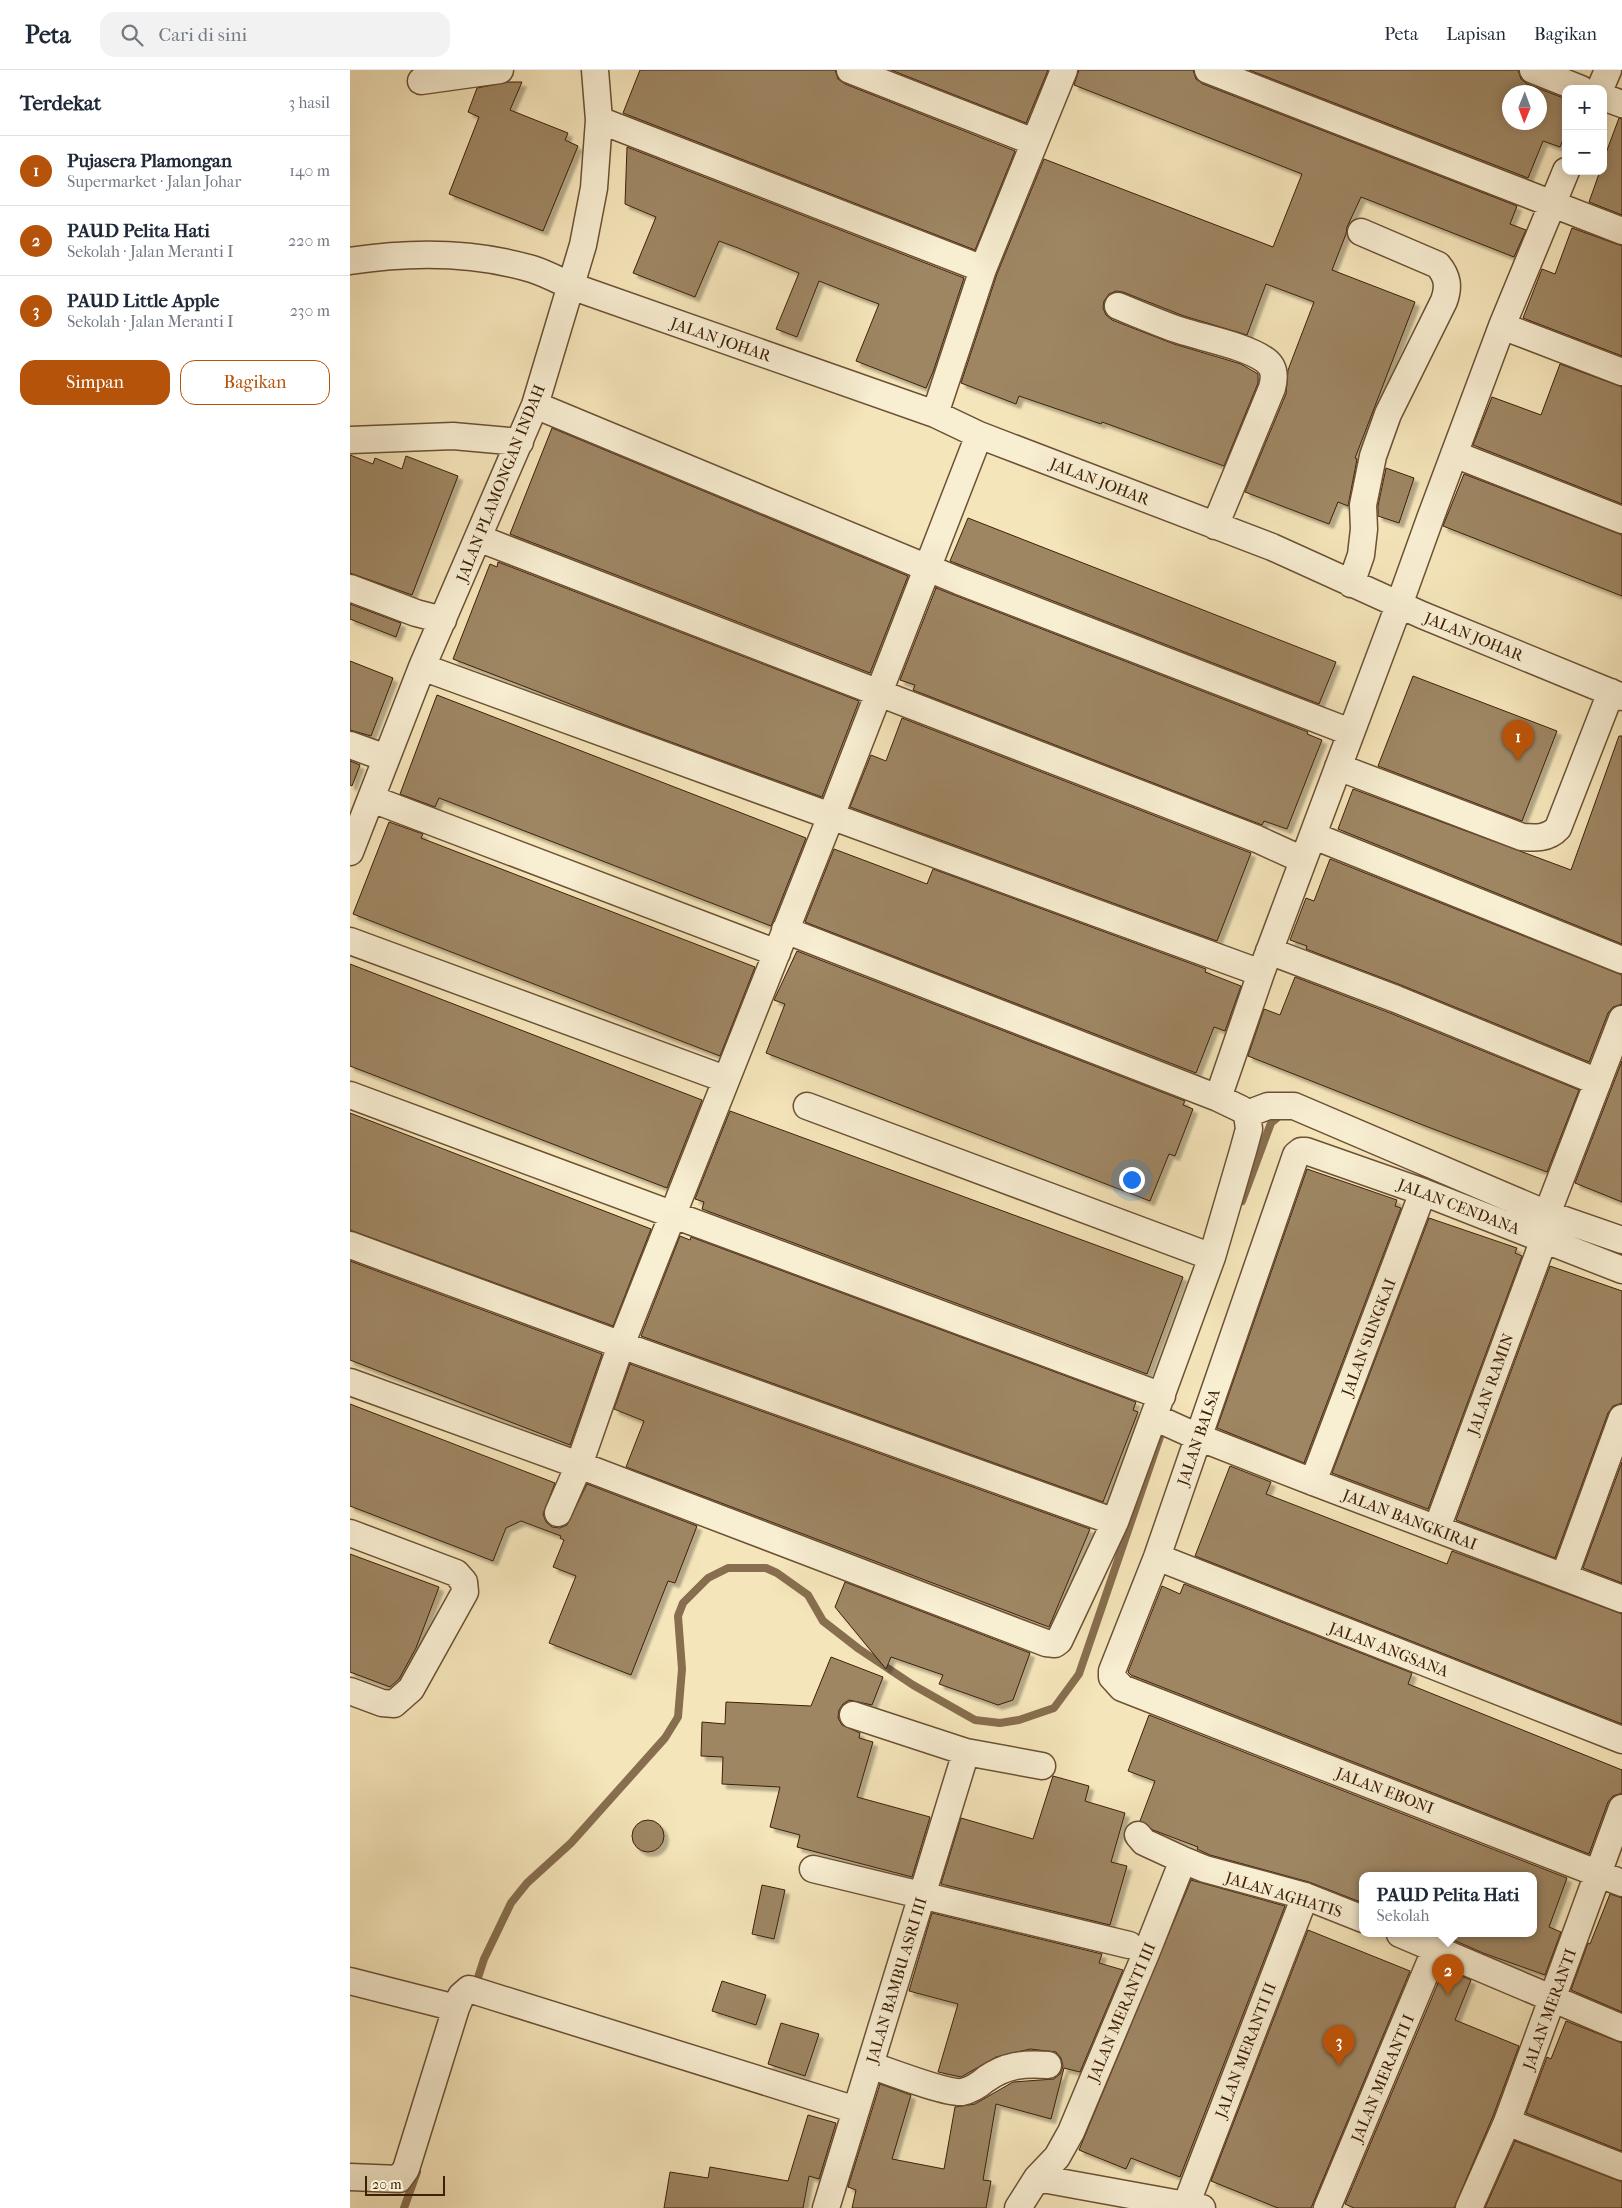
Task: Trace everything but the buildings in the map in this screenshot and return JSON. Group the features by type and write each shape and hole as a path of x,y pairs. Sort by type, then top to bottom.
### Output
{"street":[{"path":"421,81 500,70"},
{"name":"JALAN PLAMONGAN INDAH","path":"350,852 422,667 535,405 583,245 594,188 599,120 595,70"},
{"path":"850,70 1034,142"},
{"path":"935,414 983,268 1064,70"},
{"path":"1208,70 1551,205 1622,231"},
{"path":"1533,70 1572,85"},
{"path":"1602,85 1608,70"},
{"path":"1607,98 1622,104"},
{"path":"599,120 983,268"},
{"path":"1218,1098 1265,962 1303,860 1314,836 1350,732 1403,594 1430,516 1502,326 1564,175"},
{"path":"1351,584 1361,555 1364,530 1363,505 1373,456 1388,414 1444,301 1448,287 1444,272 1438,264 1362,232"},
{"name":"JALAN JOHAR","path":"350,261 384,256 481,258 532,270 571,286 935,414 979,435 1272,547 1351,584 1403,594 1617,695"},
{"path":"1118,306 1178,330 1248,352 1266,360 1272,367 1274,379 1272,388 1216,526"},
{"path":"1502,326 1622,372"},
{"path":"535,405 929,568 1350,732"},
{"path":"558,1513 579,1465 621,1344 929,568 979,435"},
{"path":"350,440 453,436 520,442"},
{"path":"1454,454 1622,520"},
{"path":"478,538 1257,839 1303,860"},
{"path":"350,588 416,613 443,620"},
{"path":"422,667 831,816 1265,962 1396,999 1598,1082"},
{"path":"1338,767 1522,837 1545,837 1553,834 1558,828 1617,695"},
{"path":"350,745 386,758"},
{"path":"372,799 781,941 1218,1098 1248,1114"},
{"path":"1314,836 1622,960"},
{"path":"350,941 410,961 725,1079"},
{"name":"JALAN RAMIN","path":"1437,1528 1622,1019"},
{"name":"JALAN BANGKIRAI","path":"350,1095 672,1214 1159,1411 1194,1435 1622,1599"},
{"path":"807,1106 1212,1257"},
{"path":"1248,1114 1268,1106 1294,1106 1546,1226 1622,1240"},
{"path":"350,1382 579,1465 1051,1645 1059,1641 1115,1522 1159,1411 1212,1257 1243,1151 1248,1129 1248,1114"},
{"name":"JALAN CENDANA","path":"1296,1155 1301,1151 1306,1151 1423,1192 1546,1226 1622,1270"},
{"name":"JALAN BALSA","path":"1148,1697 1122,1688 1112,1677 1112,1671 1156,1558 1194,1435 1296,1155"},
{"name":"JALAN SUNGKAI","path":"1313,1482 1423,1192"},
{"path":"350,1245 1115,1522"},
{"path":"1564,1577 1622,1418"},
{"path":"350,1533 456,1574 464,1582 465,1592 411,1689 394,1704 382,1703 350,1691"},
{"name":"JALAN ANGSANA","path":"1156,1558 1622,1740"},
{"name":"JALAN EBONI","path":"1148,1697 1622,1883"},
{"path":"853,1715 966,1752 1042,1766"},
{"name":"JALAN BAMBU ASRI III","path":"826,2208 966,1752"},
{"name":"JALAN MERANTI","path":"1469,2208 1507,2122 1622,1808"},
{"name":"JALAN AGHATIS","path":"1138,1835 1144,1842 1194,1865 1305,1896 1359,1917"},
{"name":"JALAN MERANTI III","path":"1018,2208 1037,2178 1057,2157 1071,2132 1148,1951 1194,1865"},
{"path":"812,1869 1129,1945"},
{"name":"JALAN MERANTI II","path":"1194,2206 1305,1896"},
{"path":"1408,1937 1554,1997 1622,2028"},
{"name":"JALAN MERANTI I","path":"1327,2208 1436,1948"},
{"path":"350,1981 472,1997 856,2110"},
{"path":"350,2176 389,2180 398,2179 406,2169 472,1997"},
{"path":"870,2065 962,2092 976,2087 1002,2069 1023,2063 1048,2066"},
{"path":"1507,2122 1622,2167"},
{"path":"1037,2178 1194,2206"}],"waterway":[{"path":"1242,1201 1271,1123 1283,1113"},
{"path":"475,1987 484,1959 511,1903 527,1883 571,1843 665,1738 678,1717 682,1669 678,1616 683,1603 708,1578 728,1568 766,1568 777,1573 808,1595 823,1621 859,1649 913,1685 975,1720 1000,1723 1019,1720 1054,1708 1079,1674 1162,1431"},
{"path":"404,2208 417,2172"}],"place":[{"name":"Pujasera Plamongan","path":"1518,761"},
{"name":"PAUD Pelita Hati","path":"1448,1995"},
{"name":"PAUD Little Apple","path":"1339,2066"}]}
